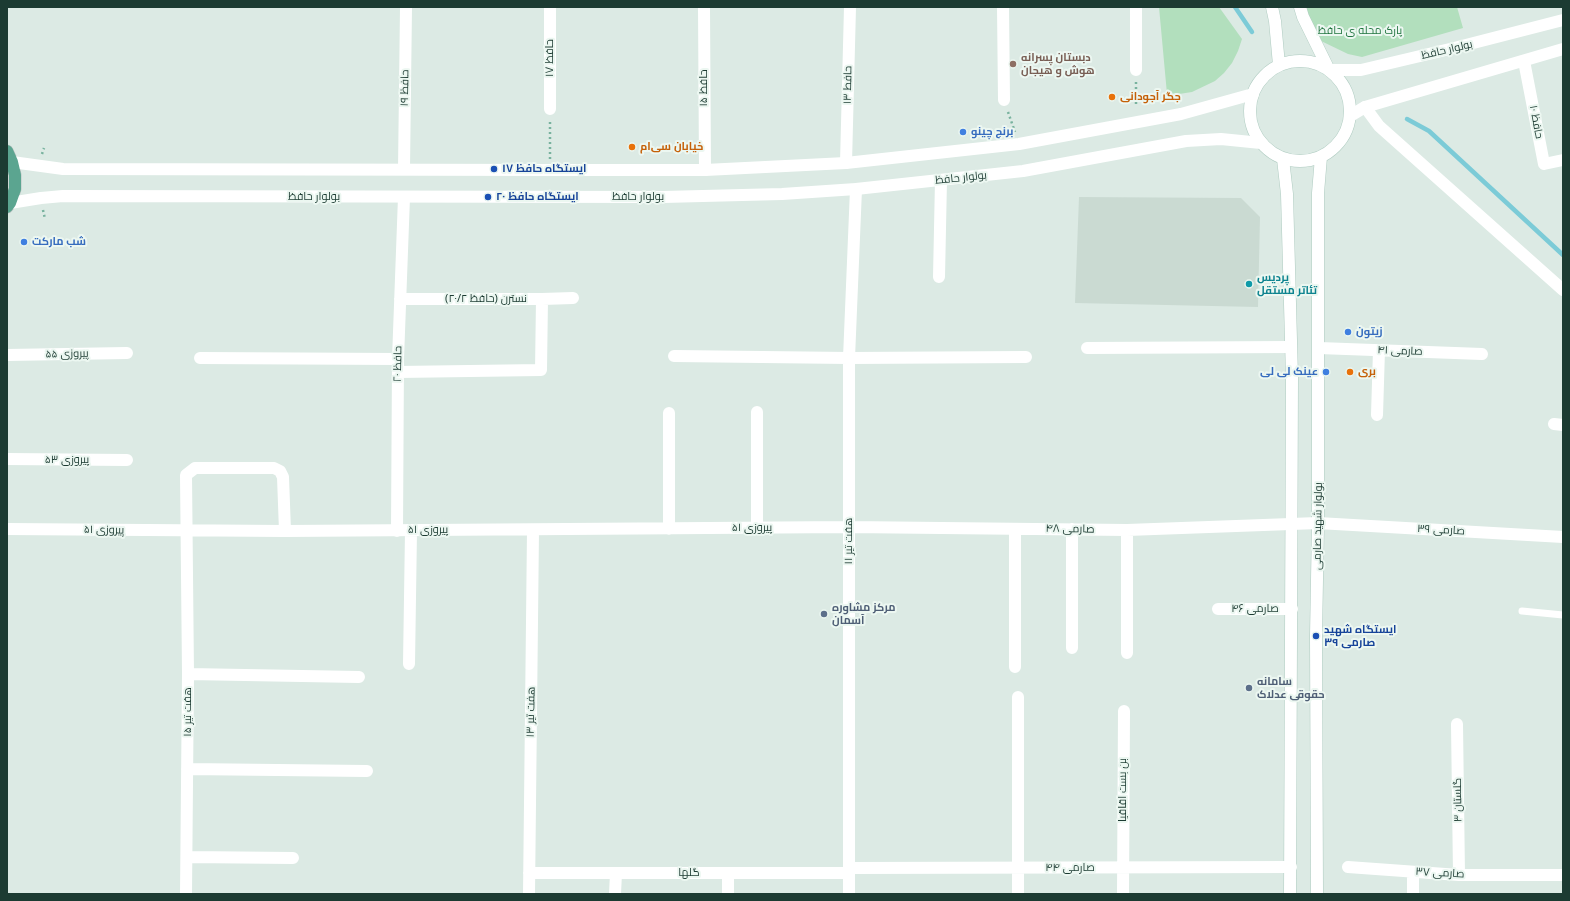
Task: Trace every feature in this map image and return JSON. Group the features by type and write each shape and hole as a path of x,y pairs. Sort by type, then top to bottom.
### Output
{"main road":[{"path":"9,205 15,189 15,175 10,156"}],"street":[{"name":"حافظ ۱۹","path":"404,169 406,7"},
{"name":"حافظ ۱۷","path":"550,7 550,109"},
{"name":"حافظ ۱۵","path":"704,7 705,170"},
{"name":"حافط ۱۳","path":"846,163 850,7"},
{"path":"1004,7 1004,100"},
{"path":"1136,7 1136,70"},
{"path":"1272,7 1275,21 1279,65"},
{"path":"1300,7 1303,17 1329,70"},
{"name":"بولوار حافظ","path":"1329,70 1361,70 1563,20"},
{"path":"1350,116 1365,107 1563,49"},
{"path":"1292,61 1305,61 1317,64 1329,70 1339,79 1346,90 1350,103 1350,116 1347,129 1341,141 1332,150 1321,157 1302,161 1282,159 1261,144 1254,132 1250,120 1250,106 1253,94 1259,82 1268,72 1279,65 1292,61"},
{"name":"حافظ ۱۰","path":"1524,61 1544,164 1563,160"},
{"path":"10,156 63,168 705,170 846,163 1019,144 1181,114 1253,94"},
{"path":"1365,107 1379,126 1563,290"},
{"name":"بولوار حافظ","path":"9,205 41,198 63,196 404,197 709,196 782,194 856,189 1023,172 1186,141 1221,140 1261,144"},
{"name":"بولوار شهید صارمی","path":"1317,894 1316,636 1318,524 1318,193 1321,157"},
{"path":"1282,159 1287,194 1291,347 1292,609 1290,894"},
{"path":"939,277 940,180"},
{"name":"هفت تیر ۱۱","path":"849,894 849,358 856,189"},
{"name":"حافظ ۲۰","path":"398,531 398,359 404,197"},
{"name":"نسترن (حافظ ۲۰/۲)","path":"400,299 573,298"},
{"path":"398,372 541,370 542,299"},
{"path":"1087,348 1291,347"},
{"name":"صارمی ۴۱","path":"1318,348 1482,354"},
{"path":"1377,415 1379,350"},
{"name":"پیروزی ۵۵","path":"7,354 127,353"},
{"path":"674,356 849,358 1026,357"},
{"path":"200,358 398,359"},
{"path":"669,412 669,529"},
{"path":"757,412 757,528"},
{"name":"پیروزی ۵۳","path":"7,459 126,460"},
{"name":"هفت تیر ۱۵","path":"186,894 188,674 186,475 195,468 274,468 280,471 283,477 285,531"},
{"name":"صارمی ۳۹","path":"1291,524 1318,524 1563,537"},
{"name":"صارمی ۴۸","path":"849,527 1127,530 1291,524"},
{"name":"پیروزی ۵۱","path":"7,529 398,531 849,527"},
{"path":"1015,529 1015,667"},
{"path":"1072,529 1072,648"},
{"path":"409,664 411,530"},
{"name":"هفت تیر ۱۳","path":"529,894 533,530"},
{"path":"1127,530 1127,653"},
{"name":"صارمی ۴۶","path":"1218,609 1292,609"},
{"path":"188,674 359,677"},
{"path":"1018,697 1018,894"},
{"name":"بن بست اقاقیا","path":"1123,894 1124,711"},
{"name":"گلستان ۳","path":"1457,724 1459,875"},
{"path":"187,769 367,771"},
{"path":"187,857 293,858"},
{"name":"صارمی ۴۴","path":"849,871 1018,868 1123,869 1291,867"},
{"name":"صارمی ۳۷","path":"1348,867 1459,875 1563,875"},
{"name":"گلها","path":"529,873 728,873 849,871"},
{"path":"1413,872 1413,894"},
{"path":"615,894 616,873"},
{"path":"728,873 728,894"}],"lane":[{"path":"1522,611 1563,615"}],"path":[{"path":"1136,70 1136,104"},
{"path":"1004,100 1019,144"},
{"path":"550,109 550,170"}],"shaded area":[{"path":"1079,197 1241,198 1260,217 1258,307 1075,303"}],"green space":[{"path":"1159,7 1219,7 1242,39 1232,63 1215,81 1192,92 1167,94"},
{"name":"پارک محله ی حافظ","path":"1303,7 1457,7 1463,28 1362,57 1348,54 1319,40"}],"waterway":[{"path":"1235,7 1252,32"},
{"path":"1407,119 1429,131 1563,255"}],"place":[{"name":"دبستان پسرانه هوش و هیجان","path":"1013,64"},
{"name":"جگر آجودانی","path":"1112,97"},
{"name":"برنج چینو","path":"963,132"},
{"name":"خیابان سی‌ام","path":"632,147"},
{"name":"ایستگاه حافظ ۱۷","path":"494,169"},
{"name":"ایستگاه حافظ ۲۰","path":"488,197"},
{"name":"شب مارکت","path":"24,242"},
{"name":"پردیس تئاتر مستقل","path":"1249,284"},
{"name":"زیتون","path":"1348,332"},
{"name":"عینک لی لی","path":"1326,372"},
{"name":"بری","path":"1350,372"},
{"name":"مرکز مشاوره آسمان","path":"824,614"},
{"name":"ایستگاه شهید صارمی ۳۹","path":"1316,636"},
{"name":"سامانه حقوقی عدلاک","path":"1249,688"}]}
